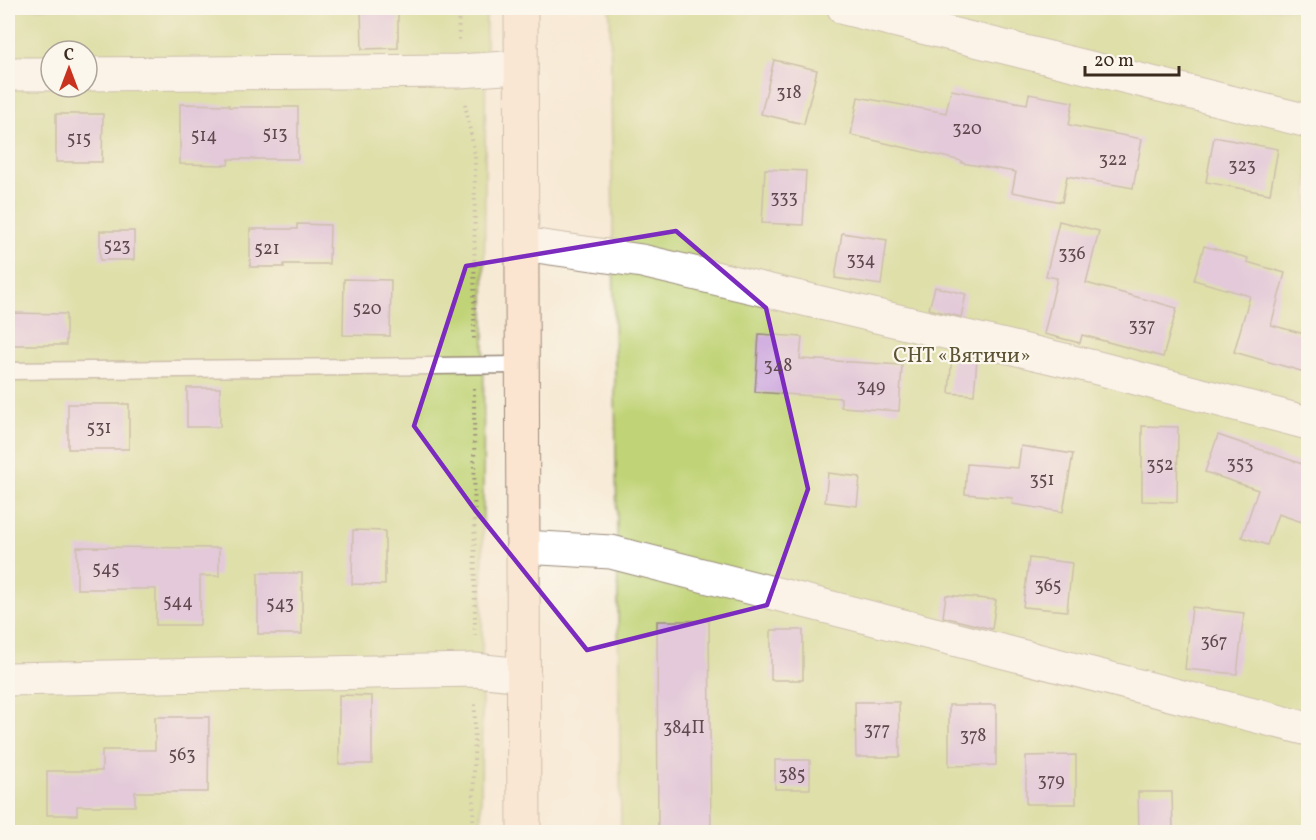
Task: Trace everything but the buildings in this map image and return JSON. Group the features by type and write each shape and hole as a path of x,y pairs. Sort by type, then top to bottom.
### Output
{"main road":[{"path":"521,8 524,832"}],"street":[{"path":"844,8 1308,121"},
{"path":"99,74 459,71 521,67"},
{"path":"8,74 39,74"},
{"path":"522,244 642,261 1094,367 1308,423"},
{"path":"523,548 611,552 1308,729"},
{"path":"8,679 475,670 524,675"}],"lane":[{"path":"8,371 522,365"}],"path":[{"path":"458,8 459,71 475,155 473,832"}],"highlighted area":[{"path":"676,231 766,308 808,489 767,605 587,650 475,510 414,426 466,266"}],"green space":[{"path":"8,8 486,8 481,832 8,832"},
{"name":"СНТ «Вятичи»","path":"610,8 1308,8 1308,832 621,832"}]}
